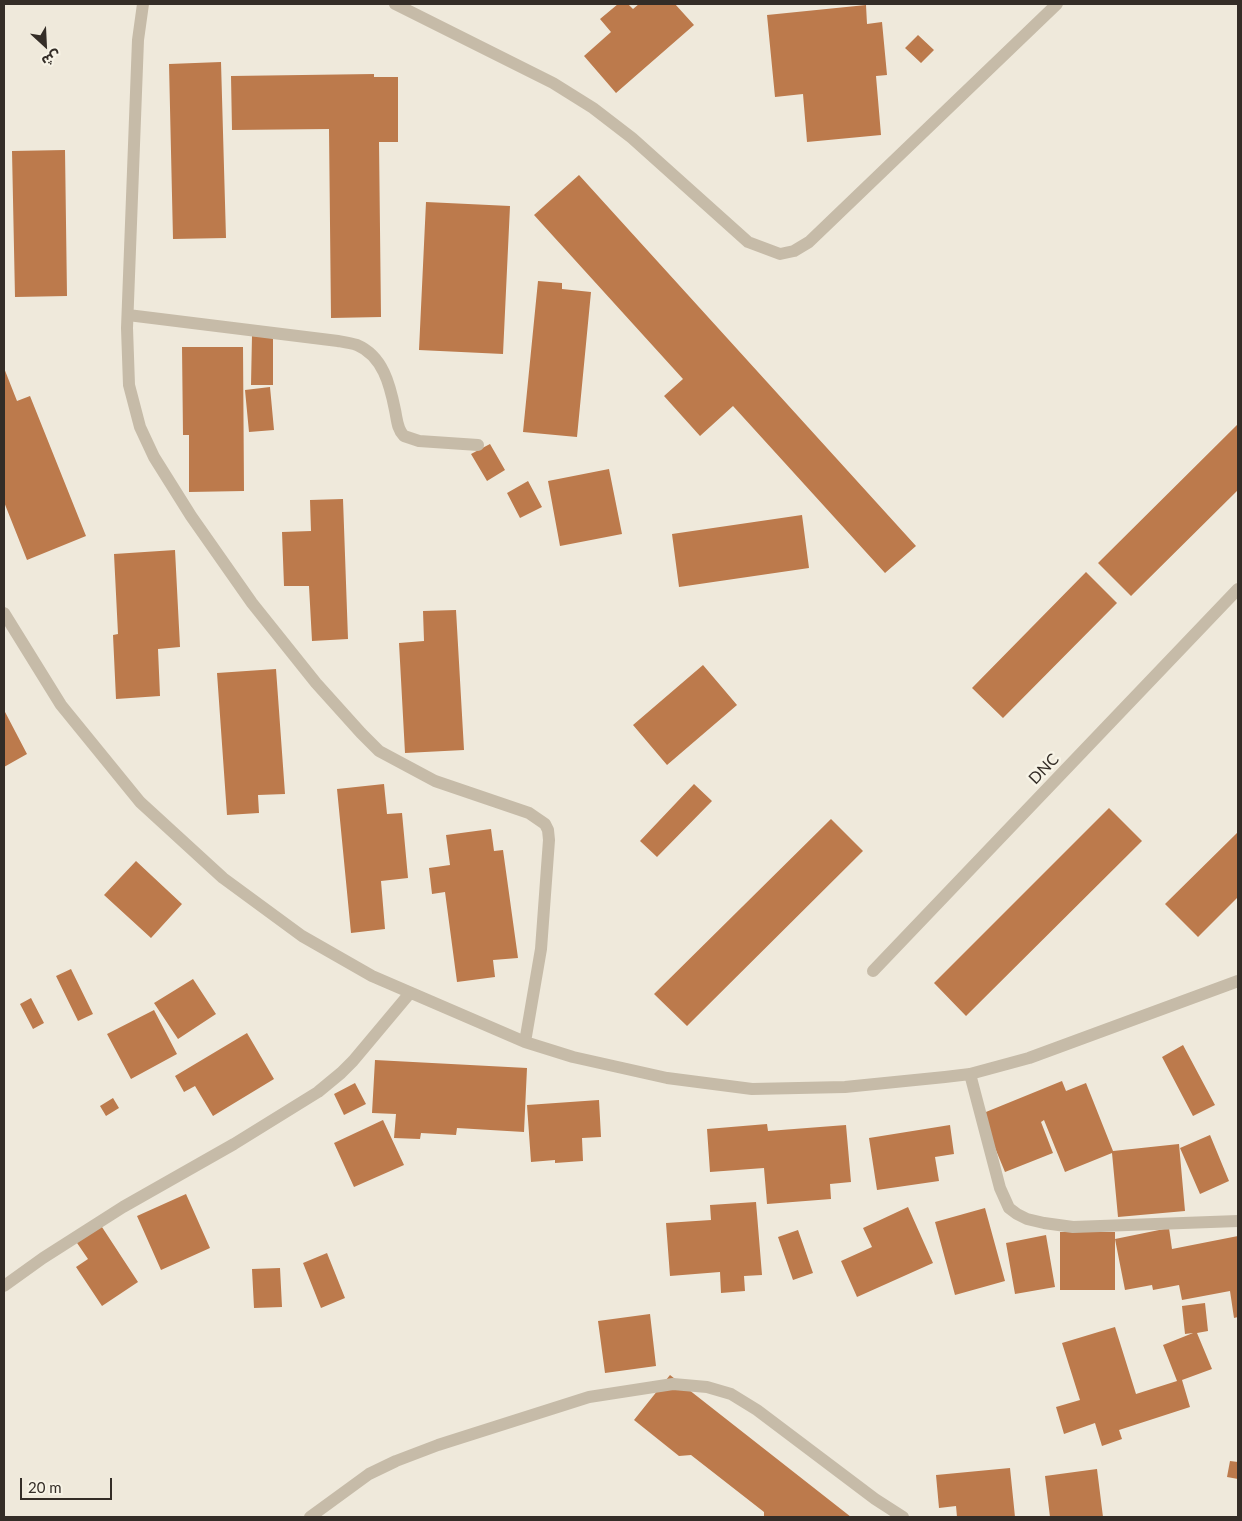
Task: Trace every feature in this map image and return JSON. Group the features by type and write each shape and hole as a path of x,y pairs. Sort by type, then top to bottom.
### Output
{"street":[{"path":"144,4 138,40 128,315 128,386 140,427 154,457 191,516 252,603 316,683 379,751 435,781 529,813 545,824 549,840 541,949 526,1042"},
{"path":"395,4 553,83 593,108 632,138 748,242 780,254 794,251 809,242 1057,4"},
{"path":"128,315 338,340 356,345 371,354 384,371 391,390 398,426 404,436 419,441 478,445"},
{"name":"DNC","path":"873,971 1238,589"},
{"path":"4,613 61,705 140,802 223,878 302,936 372,976 526,1042 573,1056 667,1078 752,1089 845,1087 970,1074 1029,1058 1238,981"},
{"path":"4,1286 123,1207 234,1144 318,1092 353,1061 410,993"},
{"path":"970,1074 1000,1188 1009,1208 1016,1214 1044,1223 1073,1227 1238,1221"},
{"path":"310,1517 369,1474 396,1461 438,1445 589,1397 673,1384 707,1387 731,1394 757,1410 875,1499 903,1517"}],"building":[{"path":"618,4 628,4 633,9 639,4 675,4 694,25 616,93 584,56 611,32 600,19"},
{"path":"866,5 867,24 882,22 887,75 876,76 881,135 807,142 803,94 775,97 767,15"},
{"path":"918,35 934,50 921,63 905,48"},
{"path":"221,62 226,238 173,239 169,64"},
{"path":"374,74 374,77 398,77 398,142 379,142 381,317 331,318 329,129 232,130 231,76"},
{"path":"65,150 67,296 15,297 12,151"},
{"path":"579,175 916,546 885,573 733,406 700,436 664,396 683,379 534,215"},
{"path":"426,202 510,206 503,354 419,350"},
{"path":"538,281 562,283 562,289 591,292 577,437 523,432"},
{"path":"252,336 273,337 273,385 251,385"},
{"path":"182,347 243,347 244,491 189,492 189,435 183,435"},
{"path":"4,368 17,401 30,396 86,536 27,560 4,502"},
{"path":"270,387 274,430 249,432 245,390"},
{"path":"1238,424 1238,490 1131,596 1098,563"},
{"path":"490,444 505,470 487,481 471,454"},
{"path":"609,469 622,534 560,546 548,481"},
{"path":"528,481 542,507 520,518 507,493"},
{"path":"343,499 348,639 312,641 309,586 284,586 282,532 311,531 310,500"},
{"path":"802,515 809,568 679,587 672,534"},
{"path":"175,550 180,647 158,649 160,696 116,699 113,635 118,634 114,554"},
{"path":"1086,572 1117,603 1003,718 972,688"},
{"path":"456,610 464,750 405,753 399,643 424,641 423,611"},
{"path":"703,665 737,705 667,765 633,725"},
{"path":"276,669 285,794 258,795 259,813 227,815 217,673"},
{"path":"4,710 27,754 4,767"},
{"path":"384,784 387,814 402,813 408,878 381,881 385,929 351,933 337,789"},
{"path":"694,784 712,801 657,857 640,841"},
{"path":"1109,808 1142,841 966,1016 934,983"},
{"path":"831,819 863,851 687,1026 654,994"},
{"path":"491,829 494,851 503,850 518,958 493,960 495,977 457,982 445,892 432,894 429,868 450,865 446,835"},
{"path":"1238,832 1238,897 1198,937 1165,904"},
{"path":"136,861 182,904 151,938 104,895"},
{"path":"71,969 93,1014 78,1021 56,976"},
{"path":"193,979 216,1014 178,1039 154,1003"},
{"path":"31,998 44,1023 33,1029 20,1004"},
{"path":"154,1010 177,1054 131,1079 107,1034"},
{"path":"247,1033 274,1079 213,1116 195,1086 184,1092 175,1076"},
{"path":"1183,1045 1215,1105 1193,1116 1162,1057"},
{"path":"375,1060 527,1068 524,1132 457,1128 456,1135 421,1133 420,1139 394,1138 396,1114 372,1113"},
{"path":"1062,1081 1066,1091 1086,1083 1113,1151 1179,1144 1185,1211 1118,1217 1112,1153 1065,1172 1044,1120 1041,1122 1053,1153 1005,1172 981,1114"},
{"path":"355,1083 366,1104 344,1115 334,1094"},
{"path":"113,1098 119,1108 106,1116 100,1106"},
{"path":"599,1100 601,1137 582,1138 583,1161 555,1163 555,1160 531,1162 527,1105"},
{"path":"383,1120 404,1165 354,1187 334,1143"},
{"path":"767,1124 768,1131 846,1125 851,1182 830,1184 831,1199 767,1204 764,1168 710,1172 707,1129"},
{"path":"950,1125 954,1154 935,1157 939,1181 877,1190 869,1138"},
{"path":"1210,1135 1229,1181 1200,1194 1180,1148"},
{"path":"186,1194 210,1248 161,1270 137,1216"},
{"path":"756,1202 762,1275 744,1276 745,1291 721,1293 720,1272 670,1276 666,1223 711,1220 710,1205"},
{"path":"908,1207 933,1263 857,1297 841,1261 872,1247 863,1228"},
{"path":"985,1208 1005,1281 955,1295 935,1222"},
{"path":"100,1224 138,1282 102,1306 76,1267 88,1259 75,1240"},
{"path":"1169,1228 1172,1249 1238,1236 1238,1317 1234,1318 1230,1291 1182,1300 1179,1285 1153,1290 1152,1285 1125,1290 1115,1239"},
{"path":"798,1230 813,1273 793,1280 778,1237"},
{"path":"1060,1232 1115,1232 1115,1290 1060,1290"},
{"path":"1046,1235 1055,1287 1015,1294 1006,1243"},
{"path":"327,1253 345,1298 321,1308 303,1263"},
{"path":"280,1268 282,1307 254,1308 252,1269"},
{"path":"1205,1303 1208,1331 1197,1333 1212,1369 1182,1380 1190,1407 1119,1430 1122,1439 1102,1446 1095,1423 1064,1434 1056,1407 1080,1400 1062,1343 1115,1327 1136,1394 1177,1381 1163,1345 1193,1333 1185,1334 1182,1306"},
{"path":"650,1314 656,1366 605,1373 598,1321"},
{"path":"670,1375 851,1517 764,1517 764,1512 691,1455 679,1456 634,1420"},
{"path":"1230,1461 1238,1462 1238,1479 1227,1477"},
{"path":"1010,1468 1015,1517 957,1517 956,1506 939,1508 936,1475"},
{"path":"1097,1469 1103,1517 1050,1517 1045,1476"}]}
